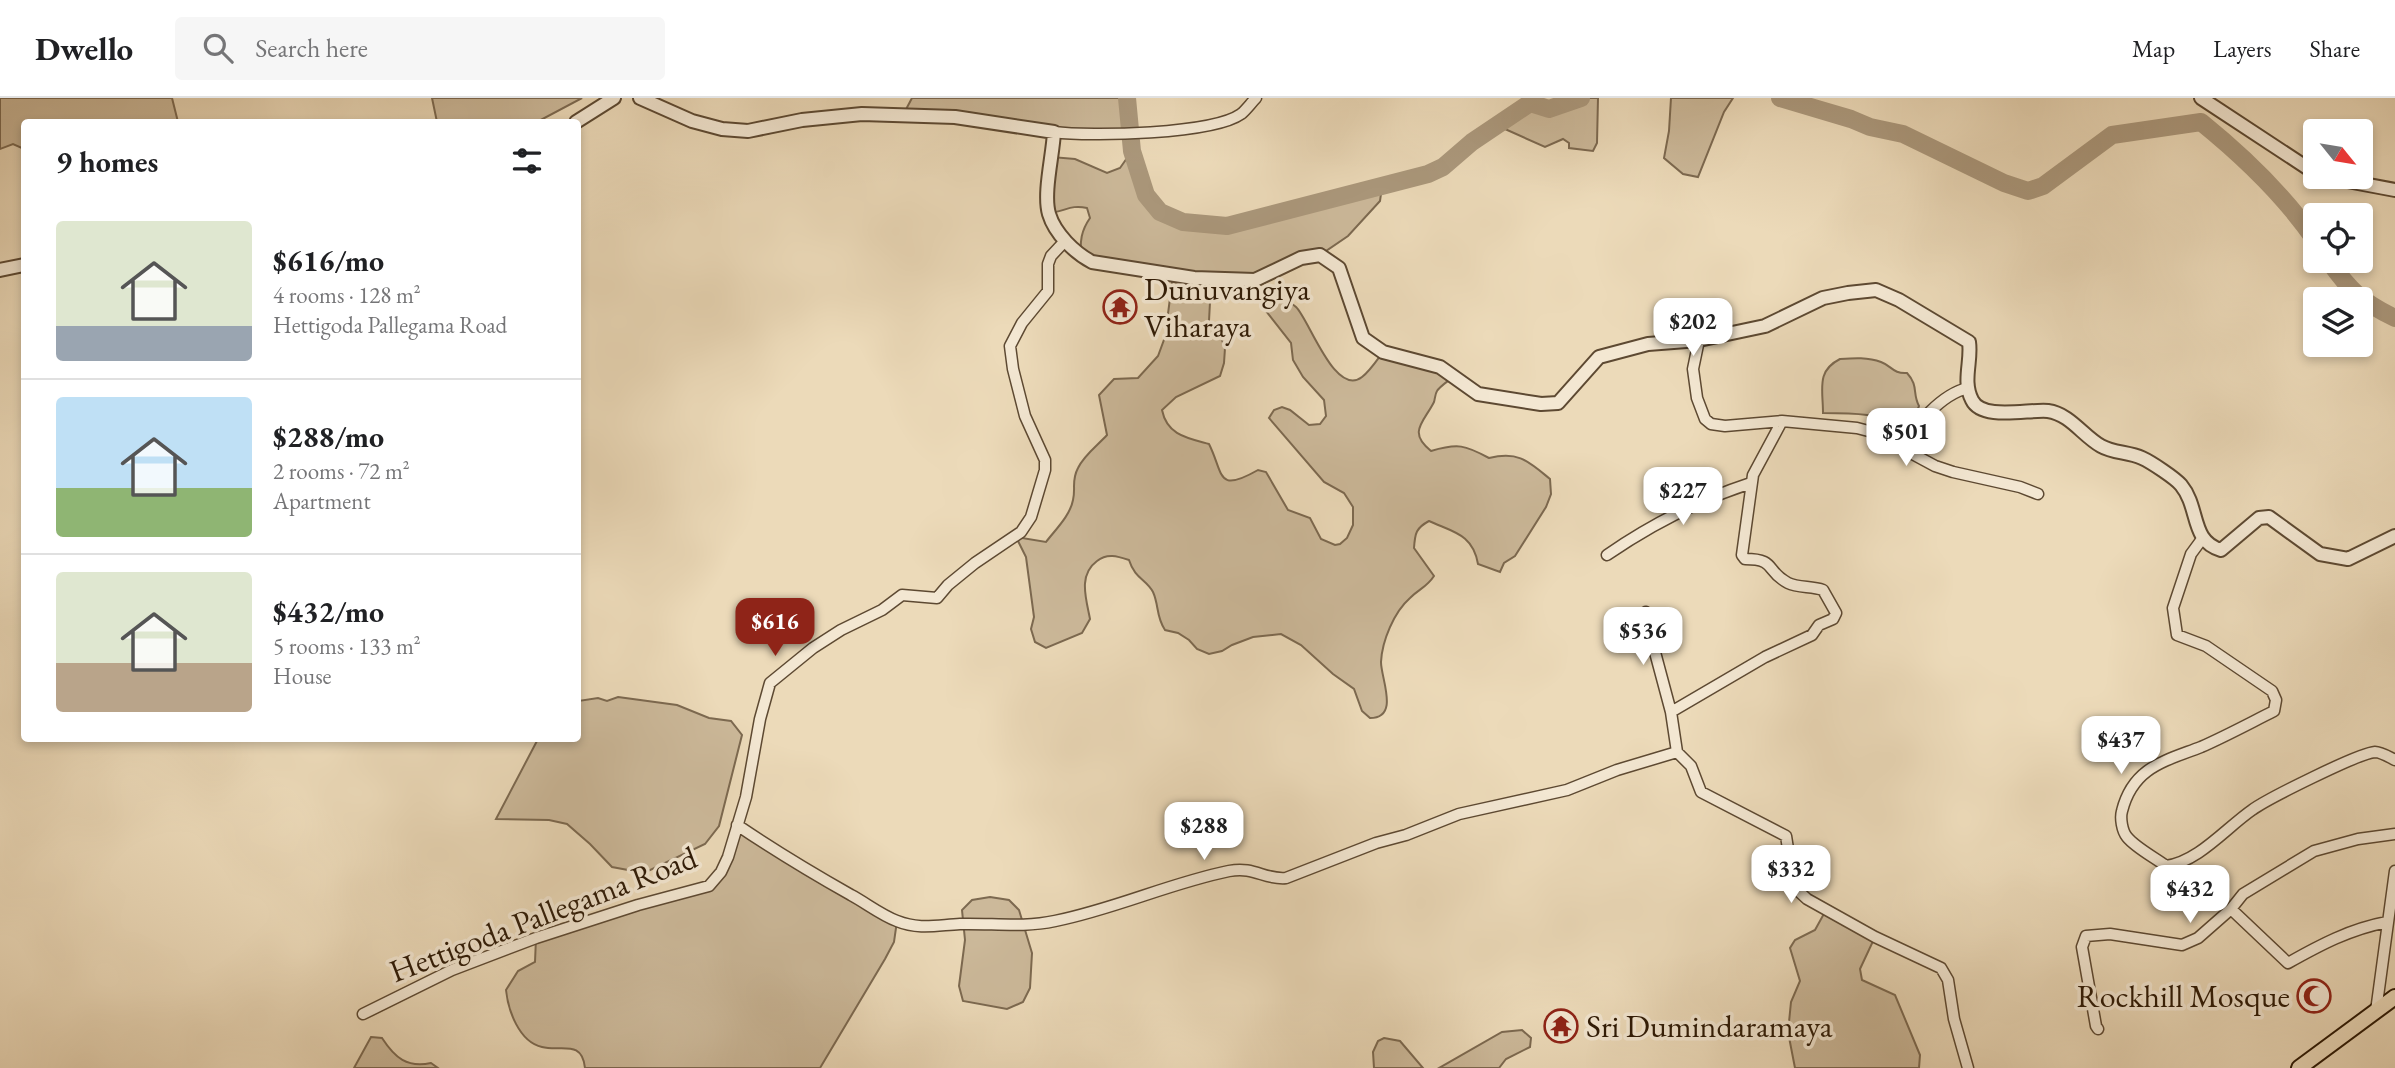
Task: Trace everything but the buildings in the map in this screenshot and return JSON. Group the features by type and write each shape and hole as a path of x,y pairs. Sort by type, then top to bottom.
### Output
{"main road":[{"path":"2300,1068 2395,998"}],"street":[{"path":"581,119 614,98"},
{"path":"640,98 692,121 722,129 748,131 802,120 862,114 956,117 1054,132 1103,133 1200,127 1240,114 1256,98"},
{"path":"2202,98 2303,165"},
{"path":"1054,132 1048,188 1049,213 1065,241 1080,256 1092,262 1194,278 1255,280 1301,258 1320,255 1339,268 1363,338 1383,352 1440,367 1478,394 1541,404 1558,403 1599,357 1648,344 1699,340 1765,326 1823,299 1876,290 1899,300 1969,342 1968,388 1972,401 1978,407 1999,413 2049,411 2065,417 2102,446 2143,458 2181,484 2191,502 2202,539 2208,546 2221,550 2259,518 2269,517 2320,554 2348,559 2395,536"},
{"path":"2373,186 2395,190"},
{"name":"Hettigoda Pallegama Road","path":"363,1014 452,970 638,905 709,886 721,873 746,797 760,719 770,683 813,648 841,630 882,610 902,595 937,598 975,562 1016,537 1027,525 1045,470 1045,460 1025,416 1010,346 1022,323 1048,291 1048,264 1051,256 1065,241"},
{"path":"0,270 21,266"},
{"path":"1699,340 1693,369 1697,398 1707,422 1725,426 1782,421 1857,428 1880,434 1901,448 1953,472 2020,486 2038,494"},
{"path":"1901,448 1910,434 1940,404 1958,391 1968,388"},
{"path":"1671,712 1765,657 1812,635 1819,625 1833,618 1836,613 1823,590 1791,585 1774,572 1767,562 1759,558 1745,559 1742,555 1751,500 1751,483 1766,448 1782,421"},
{"path":"1606,555 1644,530 1706,499 1751,483"},
{"path":"2202,539 2191,554 2173,608 2177,635 2206,646 2272,691 2276,700 2274,711 2201,747 2168,758 2148,770 2131,787 2125,798 2121,817 2126,836 2166,866 2177,864 2215,841 2253,809 2357,757 2377,752 2395,760"},
{"path":"1646,612 1671,712 1677,752 1691,766 1702,792 1786,836 1794,887 1807,899 1875,937 1941,968 1948,979 1968,1068"},
{"path":"737,825 786,858 897,921 925,928 960,924 1004,926 1053,922 1107,908 1169,886 1231,871 1250,869 1277,879 1286,878 1459,814 1567,790 1617,770 1677,752"},
{"path":"2098,1029 2082,947 2086,936 2110,934 2182,945 2199,938 2231,909 2243,894 2314,850 2358,839 2395,834"},
{"path":"2376,1011 2395,871"},
{"path":"2231,909 2288,963 2335,937 2387,922"}],"shaded area":[{"path":"0,98 172,98 177,119 21,119 21,148 13,144 0,149"},
{"path":"432,98 582,98 543,119 436,119"},
{"path":"912,98 1127,98 1130,133 1071,134 903,115"},
{"path":"1581,98 1598,98 1597,143 1593,151 1569,148 1569,143 1563,139 1545,147 1496,125 1530,103 1549,109"},
{"path":"1671,98 1733,98 1724,112 1698,177 1683,174 1664,158"},
{"path":"1132,151 1142,185 1156,208 1181,222 1203,226 1248,222 1334,197 1382,187 1380,201 1348,236 1320,255 1255,280 1195,279 1210,302 1209,321 1220,335 1225,348 1224,363 1220,376 1176,397 1162,410 1173,430 1209,444 1223,477 1235,480 1258,470 1266,472 1288,510 1310,518 1321,539 1335,545 1347,538 1353,525 1353,507 1344,493 1324,482 1269,418 1274,410 1282,407 1309,425 1320,424 1326,416 1324,400 1303,377 1293,360 1291,343 1266,311 1270,300 1274,300 1296,307 1324,354 1342,377 1352,381 1362,377 1383,352 1454,376 1437,391 1420,427 1420,438 1431,451 1461,447 1489,458 1516,457 1550,479 1551,494 1546,507 1515,556 1504,563 1500,572 1478,564 1472,546 1461,535 1429,521 1421,526 1414,548 1434,576 1404,604 1386,636 1381,662 1387,705 1379,716 1370,718 1362,711 1354,689 1301,645 1281,634 1253,637 1209,654 1197,649 1178,633 1165,630 1153,592 1134,571 1129,560 1116,556 1101,558 1087,573 1085,595 1090,619 1082,633 1046,648 1035,642 1031,629 1034,617 1026,557 1016,537 1046,542 1066,517 1073,500 1078,468 1107,435 1099,395 1114,379 1138,378 1158,356 1165,337 1173,275 1081,256 1082,236 1090,218 1087,208 1081,207 1049,213 1052,157 1075,159 1107,173 1120,168"},
{"path":"1840,359 1871,359 1907,373 1913,382 1919,406 1915,414 1910,419 1897,421 1861,414 1823,413 1824,375 1832,364"},
{"path":"618,697 677,705 709,718 731,721 742,735 719,826 705,844 644,873 612,867 567,824 549,820 496,819 536,742 581,742 581,701 598,698 607,701"},
{"path":"737,825 897,921 894,942 820,1068 585,1068 580,1053 575,1050 542,1047 527,1039 512,1016 506,990 518,971 535,962 536,938 709,886 721,872"},
{"path":"990,897 1009,900 1019,910 1032,953 1030,988 1023,1002 1007,1009 963,1001 959,986 965,940 962,910 972,900"},
{"path":"1826,910 1875,937 1860,969 1862,980 1895,995 1920,1055 1919,1068 1795,1068 1788,1032 1791,1002 1800,981 1790,948 1795,940 1815,930"},
{"path":"1522,1030 1531,1038 1530,1047 1506,1059 1499,1068 1439,1068 1502,1032"},
{"path":"371,1037 382,1038 397,1056 408,1063 431,1063 438,1068 354,1068"},
{"path":"1384,1038 1400,1041 1423,1068 1374,1068 1373,1052 1378,1041"}],"waterway":[{"path":"1127,98 1132,151 1146,195 1160,212 1183,222 1227,226 1428,174 1443,167 1472,142 1530,103 1549,109 1581,98"},
{"path":"1780,98 1870,127 1903,134 2004,183 2028,191 2043,186 2112,135 2201,122 2262,177 2303,224"},
{"path":"2338,273 2358,295 2395,318"}],"place":[{"name":"Dunuvangiya Viharaya","path":"1120,307"},
{"name":"Rockhill Mosque","path":"2314,996"},
{"name":"Sri Dumindaramaya","path":"1561,1026"}]}
